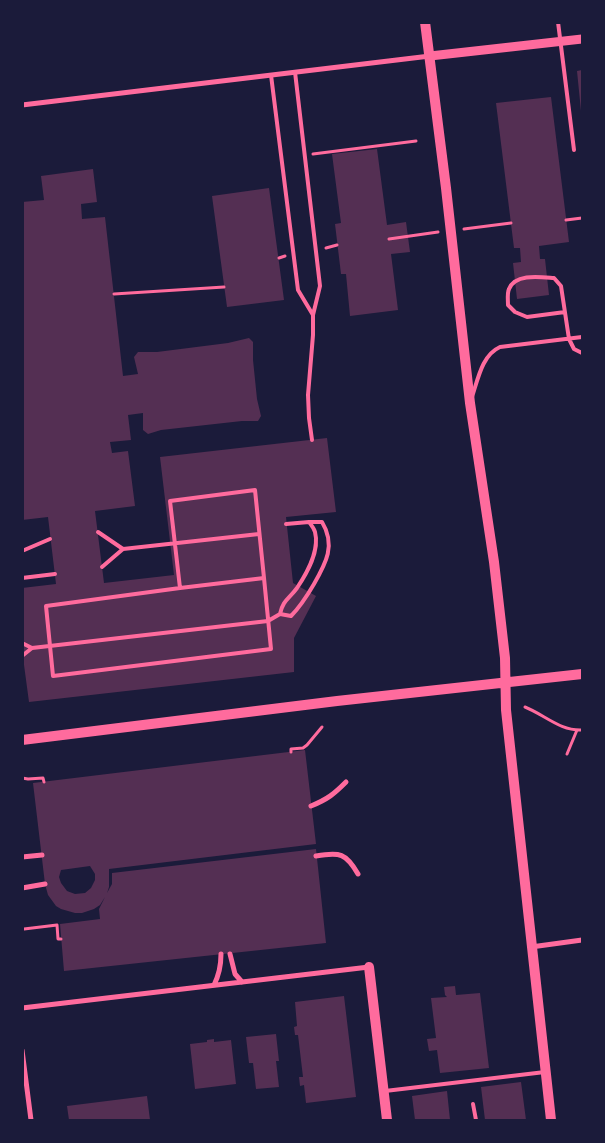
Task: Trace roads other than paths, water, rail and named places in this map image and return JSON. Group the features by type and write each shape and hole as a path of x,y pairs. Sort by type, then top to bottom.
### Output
{"main road":[{"path":"425,22 470,404 494,562 505,658 506,710 551,1120"},
{"path":"22,740 327,702 582,674"},
{"path":"369,966 387,1120"}],"street":[{"path":"22,105 582,38"},
{"path":"311,806 334,795 346,782"},
{"path":"316,856 332,854 345,857 358,874"},
{"path":"22,857 42,855"},
{"path":"22,888 45,884"},
{"path":"531,947 582,940"},
{"path":"214,985 221,965 221,954"},
{"path":"230,954 235,974 242,982"},
{"path":"22,1008 369,966"},
{"path":"22,1050 31,1120"}],"lane":[{"path":"558,22 574,150"},
{"path":"294,72 320,286 313,315 308,395 312,440"},
{"path":"271,75 298,290 313,315"},
{"path":"565,312 528,316 515,312 508,305 508,290 513,282 523,278 541,276 554,278 561,286 565,312 569,339 574,349 582,353"},
{"path":"470,404 484,363 488,355 494,350 500,347 582,337"},
{"path":"180,588 170,501 255,490 259,534 264,578 271,649 53,676 46,606 264,578"},
{"path":"280,614 282,604 290,598 297,588 315,552 314,531 309,522"},
{"path":"22,656 32,648 268,621 280,614 291,616 299,608 318,578 327,560 329,544 328,531 322,522 286,524"},
{"path":"98,532 123,549"},
{"path":"102,567 123,549 259,534"},
{"path":"22,551 50,539"},
{"path":"22,578 55,574"},
{"path":"22,643 32,648"},
{"path":"383,1091 545,1072"},
{"path":"22,1103 29,1102"},
{"path":"474,1104 476,1120"}]}
